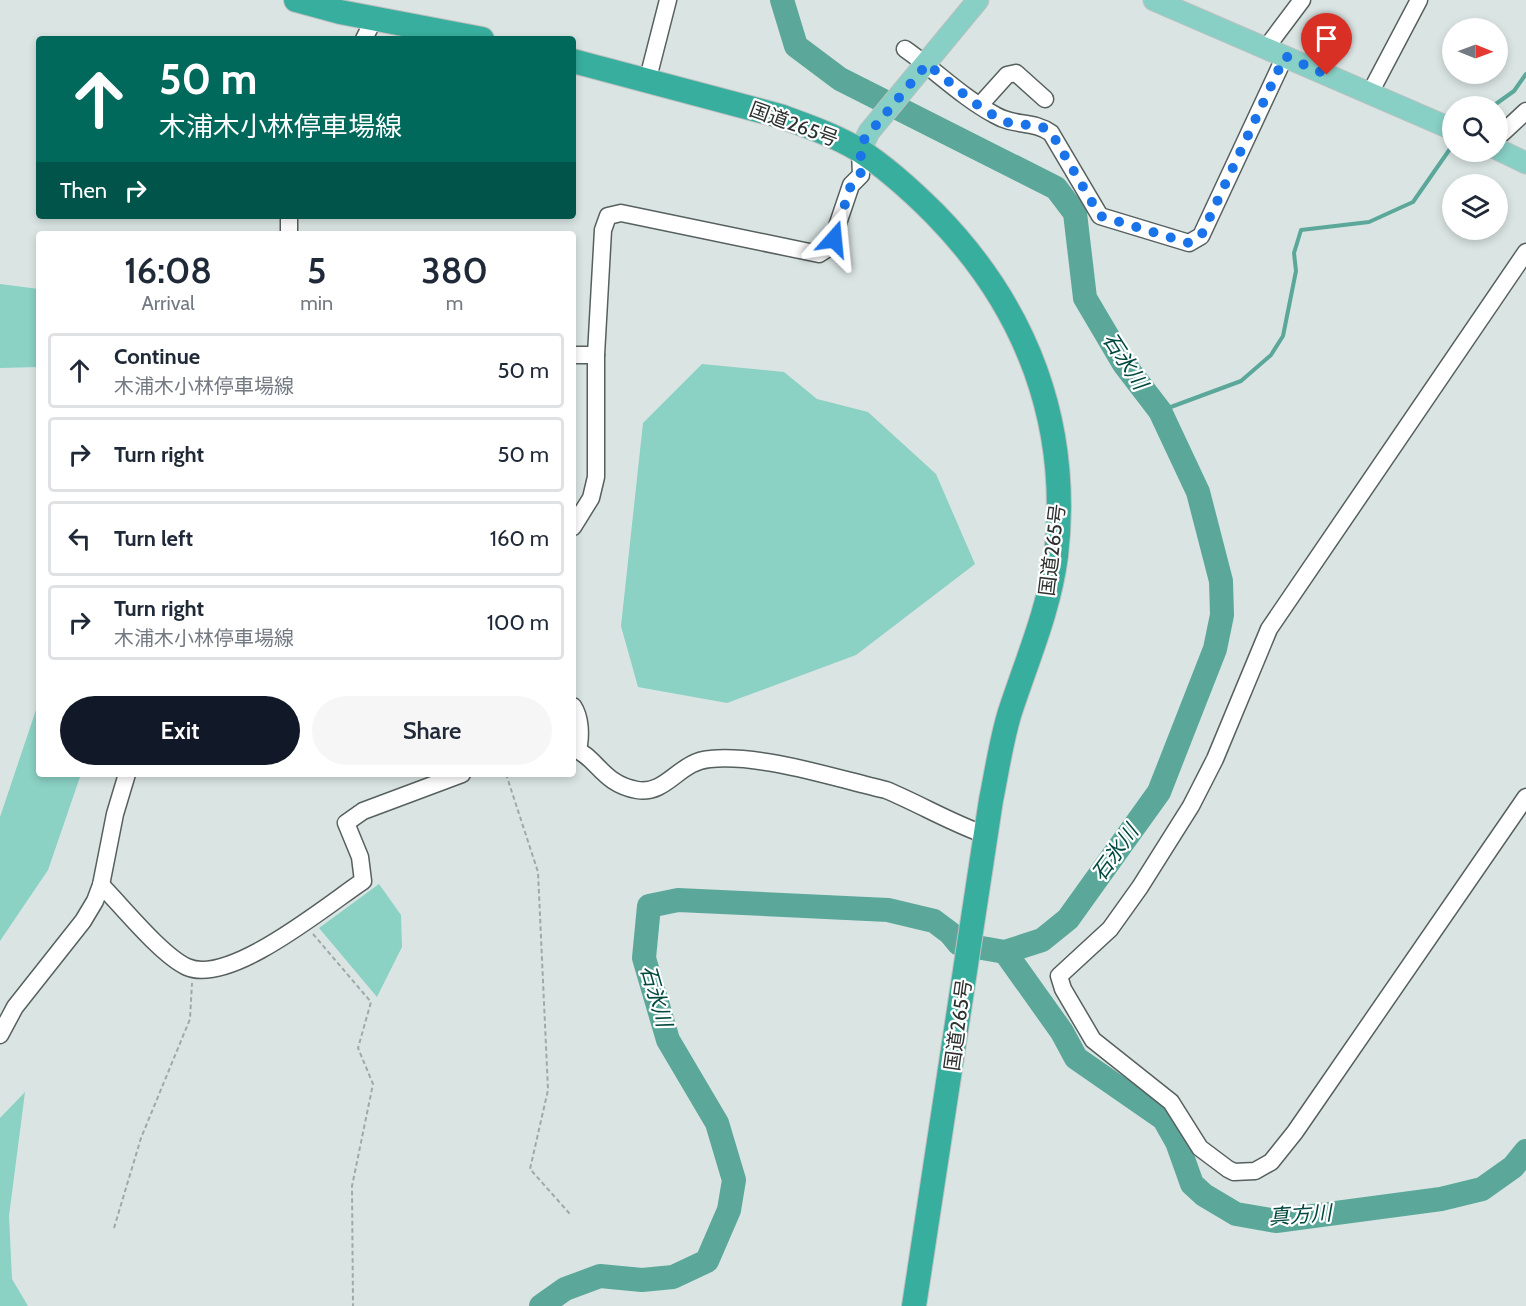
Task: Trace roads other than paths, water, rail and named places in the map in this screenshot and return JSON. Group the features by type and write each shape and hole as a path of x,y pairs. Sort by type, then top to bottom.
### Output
{"highway":[{"path":"296,0 369,29 448,36"},
{"name":"国道265号","path":"576,62 780,116 864,142 982,266 1010,313 1038,375 1051,424 1058,469 1059,520 1056,557 1048,597 1003,738 977,888 918,1302"}],"main road":[{"path":"864,142 978,0"},
{"path":"1154,0 1442,125"},
{"path":"1508,154 1526,163"}],"street":[{"path":"647,82 668,0"},
{"path":"905,49 925,67 1009,123 1040,124 1051,132 1100,216 1189,243 1201,236 1276,52 1302,0"},
{"path":"1370,93 1419,0"},
{"path":"980,105 1007,75 1016,73 1045,99"},
{"path":"1508,128 1526,111"},
{"path":"576,522 591,498 596,477 596,355 603,230 608,216 621,213 819,254 830,247 851,185 861,174 864,142"},
{"path":"1526,252 1269,629 1215,759 1191,806 1140,887 1110,929 1059,976 1063,989 1094,1040 1171,1102 1200,1148 1234,1172 1256,1171 1271,1162 1295,1132 1526,797"},
{"path":"576,356 596,355"},
{"path":"576,710 581,739 576,749 601,772 619,784 634,789 651,791 663,785 681,769 708,759 744,760 886,790 908,799 937,816 986,835"},
{"path":"0,1035 15,1007 83,921 101,885 115,814 126,777"},
{"path":"101,885 163,948 187,967 204,970 223,967 277,941 363,881 360,857 346,824 363,811 454,777"}],"waterway":[{"name":"石氷川","path":"541,1306 565,1289 600,1276 642,1280 673,1277 707,1261 729,1210 734,1180 717,1123 668,1040 644,958 649,906 678,900 888,910 934,921 950,933 959,944 1005,952 1042,940 1068,919 1159,792 1215,649 1222,615 1221,581 1198,492 1160,411 1124,364 1085,298 1075,213 1056,188 840,79 796,46 782,0"},
{"path":"1507,96 1514,91 1526,74"},
{"path":"1160,411 1241,381 1271,355 1283,336 1296,271 1294,253 1301,230 1369,222 1413,202 1442,160"},
{"name":"真方川","path":"1005,952 1062,1032 1076,1058 1164,1119 1177,1142 1192,1184 1204,1195 1236,1214 1276,1221 1441,1199 1482,1189 1513,1167 1526,1151"}]}
